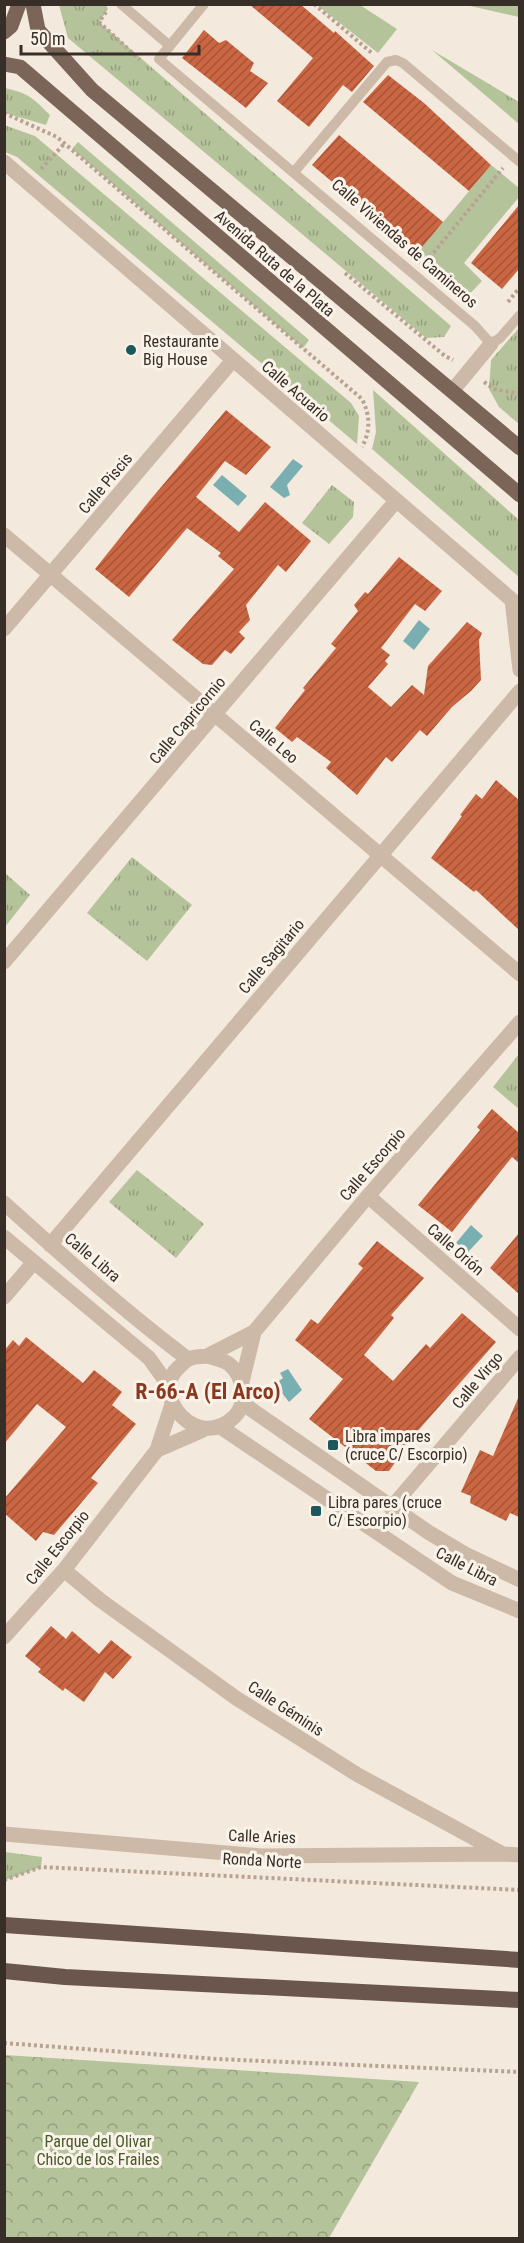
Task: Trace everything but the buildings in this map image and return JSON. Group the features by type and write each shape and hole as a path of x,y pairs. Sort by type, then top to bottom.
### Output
{"highway":[{"path":"4,1925 519,1960"},
{"path":"4,1971 65,1977 519,2000"}],"main road":[{"path":"4,32 11,27 19,4"},
{"name":"Avenida Ruta de la Plata","path":"33,4 38,30 92,90 453,390 519,448"},
{"name":"Avenida Ruta de la Plata","path":"4,64 20,67 519,495"}],"street":[{"name":"Calle Acuario","path":"4,162 512,600 519,670"},
{"path":"453,390 491,344"},
{"name":"Calle Piscis","path":"4,629 233,360"},
{"name":"Calle Capricornio","path":"4,962 396,501"},
{"name":"Calle Leo","path":"4,535 519,974"},
{"name":"Calle Sagitario","path":"50,1245 519,691"},
{"name":"Calle Escorpio","path":"207,1356 254,1332 519,1022"},
{"name":"Calle Orión","path":"368,1196 519,1329"},
{"name":"Calle Libra","path":"4,1203 50,1245 188,1359"},
{"path":"4,1237 149,1358 169,1386 172,1404 157,1450"},
{"path":"4,1297 34,1262"},
{"name":"Calle Escorpio","path":"242,1382 254,1332"},
{"path":"157,1450 204,1430 222,1428 236,1416 243,1403 242,1382 229,1364 207,1356 188,1359 175,1371 169,1386"},
{"name":"Calle Virgo","path":"391,1508 519,1357"},
{"name":"Calle Libra","path":"243,1403 391,1508 465,1554 519,1580"},
{"path":"172,1404 185,1420 204,1430"},
{"name":"Calle Libra","path":"222,1428 452,1582 519,1611"},
{"name":"Calle Escorpio","path":"4,1637 64,1570 157,1450"},
{"name":"Calle Géminis","path":"64,1570 100,1600 236,1698 358,1775 503,1854"},
{"name":"Calle Aries","path":"4,1834 262,1856 519,1855"}],"lane":[{"path":"121,4 170,46 204,4"},
{"name":"Calle Viviendas de Camineros","path":"170,46 159,58 415,275 475,327 491,344"},
{"path":"294,172 387,62 396,60 403,63 519,162"},
{"path":"491,344 500,338 519,315"}],"path":[{"path":"108,9 99,22 140,60"},
{"path":"4,113 57,137 362,399 370,416 366,440 353,464"},
{"path":"415,275 506,165"},
{"path":"469,372 494,389 519,394"},
{"name":"Ronda Norte","path":"4,1880 41,1868 519,1890"},
{"path":"4,2043 217,2059 519,2072"}],"green space":[{"path":"59,5 106,5 108,9 99,22 451,326 444,337 426,338 68,38"},
{"path":"317,5 360,5 397,29 378,53"},
{"path":"466,5 519,5 519,17"},
{"path":"432,50 519,102 519,124"},
{"path":"5,88 25,94 39,104 50,115 46,125 5,113"},
{"path":"4,125 35,136 351,403 359,416 357,444 17,157 5,152"},
{"path":"78,142 309,340 303,348 72,149"},
{"path":"491,165 519,188 519,197 464,263 482,281 463,301 413,258"},
{"path":"519,328 519,424 499,407 489,389 491,360"},
{"path":"373,390 519,520 519,577 372,449 376,432"},
{"path":"332,485 354,502 353,517 329,544 302,523"},
{"path":"132,857 192,905 147,961 87,913"},
{"path":"5,873 30,895 5,927"},
{"path":"519,1054 519,1109 493,1087"},
{"path":"137,1170 204,1224 176,1258 109,1202"},
{"path":"5,1852 42,1857 41,1867 5,1880"},
{"name":"Parque del Olivar Chico de los Frailes","path":"5,2055 419,2082 329,2238 5,2238"}],"water":[{"path":"293,459 303,466 287,485 290,495 284,498 270,487"},
{"path":"222,475 247,496 238,506 213,485"},
{"path":"419,620 430,629 414,650 403,641"},
{"path":"471,1225 483,1236 468,1252 456,1243"},
{"path":"288,1369 302,1390 289,1402 275,1384 283,1378 280,1373"}],"place":[{"name":"Restaurante Big House","path":"131,350"},
{"name":"Libra impares (cruce C/ Escorpio)","path":"333,1445"},
{"name":"Libra pares (cruce C/ Escorpio)","path":"316,1511"}],"district":[{"name":"R-66-A (El Arco)","path":"208,1391"}]}
